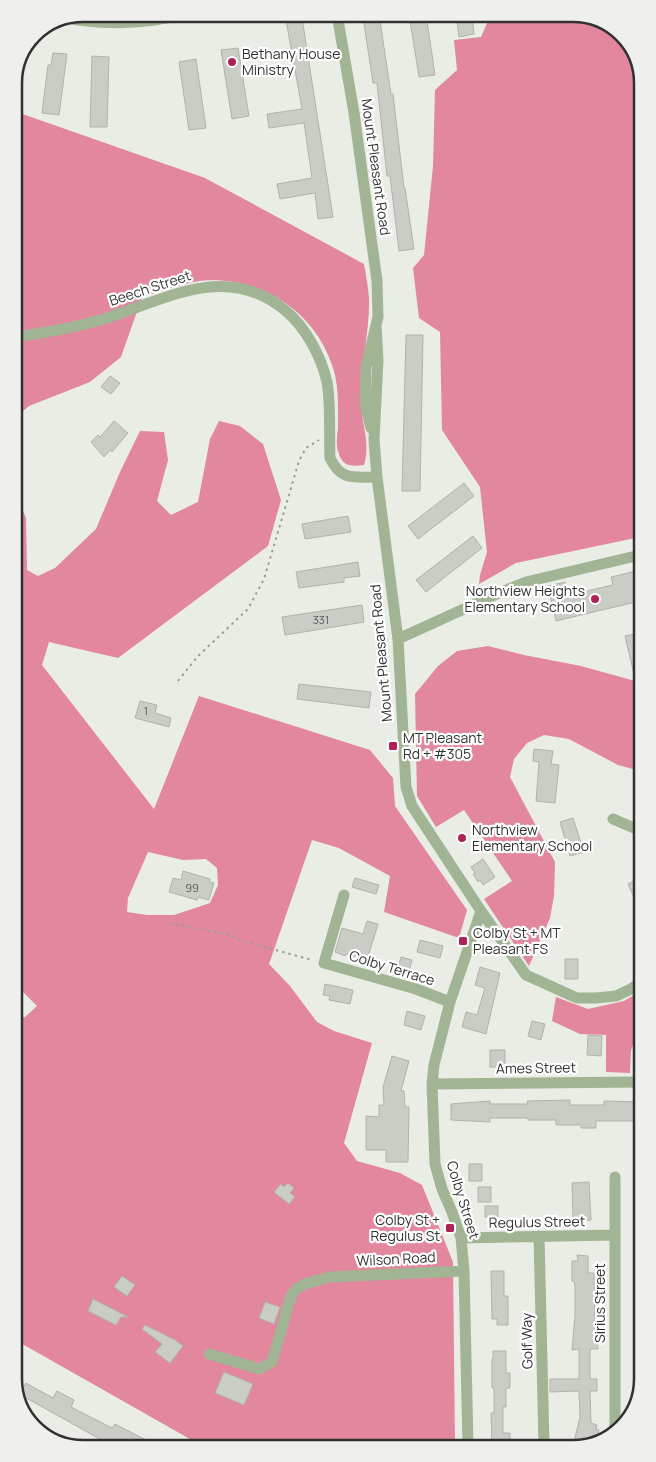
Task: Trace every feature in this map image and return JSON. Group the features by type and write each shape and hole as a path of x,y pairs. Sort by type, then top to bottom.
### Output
{"street":[{"path":"97,23 135,23"},
{"name":"Mount Pleasant Road","path":"339,23 354,113 377,281 376,326 378,360 374,440 398,639 406,787 412,806 481,911 526,975 577,998 616,996 634,987"},
{"name":"Beech Street","path":"23,336 100,320 164,296 200,287 222,285 260,294 278,304 299,322 321,362 327,382 330,458 335,469 346,476 377,477"},
{"path":"398,639 499,592 526,582 634,556"},
{"path":"613,819 634,828"},
{"path":"324,963 344,895"},
{"name":"Colby Street","path":"468,1439 464,1270 461,1238 442,1190 435,1164 432,1084 434,1064 450,1002 481,911"},
{"name":"Colby Terrace","path":"324,963 416,989 450,1002"},
{"name":"Ames Street","path":"432,1084 634,1082"},
{"name":"Sirius Street","path":"615,1176 616,1421"},
{"name":"Regulus Street","path":"461,1238 614,1235"},
{"name":"Golf Way","path":"539,1236 544,1439"},
{"name":"Wilson Road","path":"209,1354 259,1370 272,1362 291,1296 296,1289 304,1284 329,1277 464,1270"}],"path":[{"path":"178,681 198,656 248,609 264,580 299,461 306,448 329,434"},
{"path":"169,923 230,935 243,941 324,963"}],"shaded area":[{"path":"487,23 584,24 610,35 623,50 630,64 634,84 634,538 516,563 479,584 487,552 480,487 442,430 440,332 419,318 413,268 424,255 433,166 435,90 457,70 454,40 481,37"},
{"path":"23,114 205,178 364,264 368,285 369,311 361,388 361,409 366,449 364,465 355,466 344,463 337,449 338,407 336,378 327,351 316,334 304,318 289,305 253,287 233,282 204,280 142,297 121,357 90,382 29,406 23,411"},
{"path":"219,421 240,426 263,444 281,500 268,546 118,658 49,642 42,665 154,809 199,696 370,750 393,778 395,806 467,910 459,938 384,912 390,876 339,848 312,840 269,964 290,986 317,1022 334,1031 372,1043 344,1143 357,1161 400,1173 422,1185 453,1262 455,1439 190,1439 22,1344 22,1018 37,1006 22,991 23,510 26,518 27,570 38,576 55,568 96,529 140,431 164,432 168,460 157,501 171,515 198,502 210,439","holes":["148,852 183,860 206,859 217,868 218,885 210,903 174,915 147,915 127,912 128,898"]},
{"path":"488,646 581,666 634,681 634,769 618,765 569,739 544,735 527,743 514,759 510,777 555,862 554,896 550,918 529,966 484,899 512,881 464,810 436,827 417,796 415,694 438,666 457,651"},
{"path":"634,995 634,1041 631,1051 630,1073 606,1072 606,1035 580,1034 552,1021 556,997 588,1009 624,1001"}],"building":[{"path":"287,23 303,23 333,217 318,219 315,193 280,199 277,184 312,178 304,123 269,128 267,114 302,109"},
{"path":"364,23 380,23 391,94 393,94 404,188 414,249 399,251 390,176 387,176 377,83 373,83"},
{"path":"410,23 427,23 435,75 419,77"},
{"path":"457,23 473,23 474,34 459,37"},
{"path":"238,48 249,116 232,119 221,50"},
{"path":"53,53 67,54 59,115 42,113 48,65 51,65"},
{"path":"92,56 109,57 107,127 90,127"},
{"path":"196,59 206,128 189,130 179,62"},
{"path":"406,335 423,335 420,491 402,491"},
{"path":"110,376 120,383 111,394 101,387"},
{"path":"114,421 128,433 112,452 110,450 104,457 91,442 98,435 100,437"},
{"path":"464,483 474,496 418,539 408,526"},
{"path":"348,516 351,532 305,539 302,524"},
{"path":"473,536 482,548 426,592 416,580"},
{"path":"358,562 360,576 344,578 344,582 299,588 296,572"},
{"name":"Northview Heights Elementary School","path":"634,571 634,602 556,621 548,586 565,582 568,595 613,585 611,577"},
{"path":"362,605 364,622 285,635 282,617"},
{"path":"634,634 634,674 625,636"},
{"path":"299,684 371,692 369,708 297,699"},
{"path":"140,701 157,705 155,713 171,718 169,727 135,718"},
{"path":"534,749 553,751 551,764 559,765 555,803 536,801 539,762 533,761"},
{"path":"573,818 584,852 570,856 560,822"},
{"path":"483,859 495,877 483,885 480,880 478,882 471,867"},
{"path":"183,871 210,879 210,882 214,883 209,900 198,897 197,900 169,892 173,878 181,880"},
{"path":"355,878 379,885 376,894 352,887"},
{"path":"634,881 634,897 628,884"},
{"path":"367,921 378,924 367,960 335,952 342,928 363,934"},
{"path":"420,940 443,946 440,958 417,952"},
{"path":"401,957 412,960 407,979 396,976"},
{"path":"565,959 578,959 578,979 565,979"},
{"path":"480,967 500,973 486,1034 462,1027 466,1012 477,1015 485,988 475,985"},
{"path":"325,984 353,990 350,1004 329,1000 330,996 323,995"},
{"path":"407,1011 425,1016 421,1030 404,1025"},
{"path":"532,1021 545,1024 541,1040 528,1036"},
{"path":"588,1035 602,1036 601,1056 587,1055"},
{"path":"490,1050 505,1050 505,1067 490,1067"},
{"path":"392,1056 409,1061 401,1091 404,1091 405,1107 409,1107 408,1162 386,1162 386,1150 366,1150 366,1116 379,1117 379,1105 384,1105 383,1087"},
{"path":"570,1100 570,1105 604,1105 604,1101 634,1102 634,1121 596,1121 596,1128 581,1128 581,1125 556,1125 556,1120 528,1120 528,1118 490,1118 490,1122 451,1120 451,1104 490,1101 490,1104 528,1104 527,1101"},
{"path":"469,1164 482,1164 482,1181 469,1181"},
{"path":"589,1182 591,1220 573,1221 572,1183"},
{"path":"288,1183 294,1188 290,1193 295,1197 289,1204 274,1192 281,1184 284,1187"},
{"path":"478,1187 491,1187 491,1202 478,1202"},
{"path":"485,1206 498,1206 498,1217 485,1217"},
{"path":"577,1255 588,1256 588,1273 594,1273 595,1337 597,1337 598,1349 590,1349 590,1379 597,1379 597,1391 590,1391 591,1423 597,1425 596,1429 599,1430 598,1433 592,1436 575,1439 580,1417 579,1391 550,1392 550,1379 579,1379 579,1349 572,1350 575,1287 574,1281 572,1281 572,1261 578,1261"},
{"path":"491,1271 504,1271 504,1296 508,1296 508,1325 497,1325 497,1319 492,1319"},
{"path":"122,1276 135,1285 127,1296 114,1287"},
{"path":"93,1299 128,1317 121,1317 116,1325 88,1311"},
{"path":"265,1302 280,1307 274,1324 259,1318"},
{"path":"145,1325 183,1346 170,1363 155,1352 162,1344 142,1329"},
{"path":"493,1351 506,1351 506,1373 510,1373 510,1388 506,1388 506,1407 503,1407 503,1433 510,1433 510,1439 492,1439 491,1413 494,1413 494,1388 492,1388"},
{"path":"224,1372 253,1384 244,1405 215,1393"},
{"path":"26,1383 53,1398 57,1391 74,1400 71,1407 112,1428 115,1424 144,1439 100,1439 26,1398 23,1387"}],"place":[{"name":"Bethany House Ministry","path":"232,62"},
{"name":"Northview Heights Elementary School","path":"595,599"},
{"name":"MT Pleasant Rd + #305","path":"393,746"},
{"name":"Northview Elementary School","path":"462,838"},
{"name":"Colby St + MT Pleasant FS","path":"463,941"},
{"name":"Colby St + Regulus St","path":"450,1228"}]}
